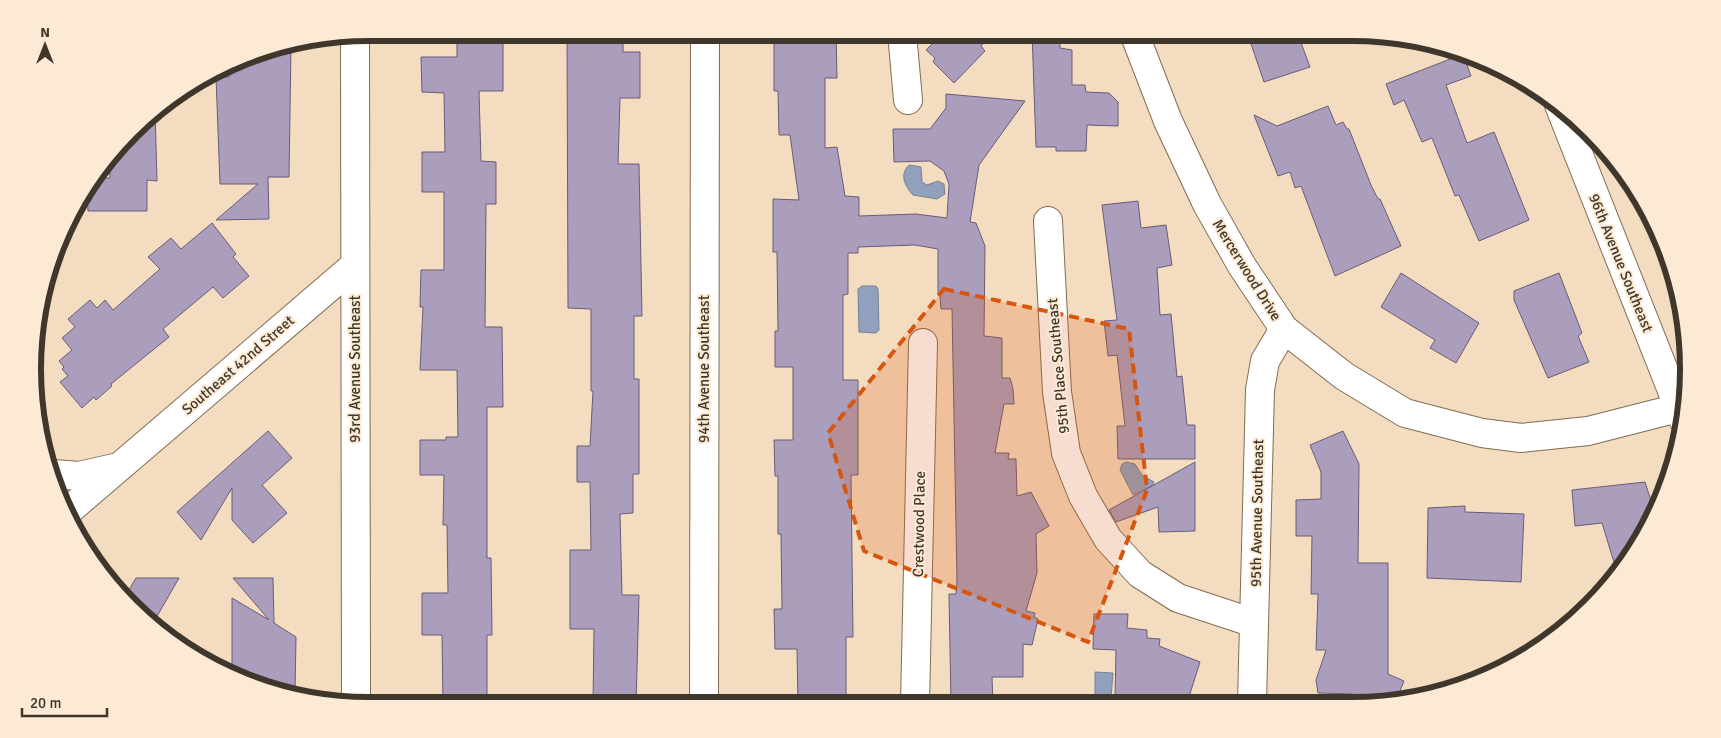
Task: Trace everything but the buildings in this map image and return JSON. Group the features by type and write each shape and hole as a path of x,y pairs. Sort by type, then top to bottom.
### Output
{"street":[{"name":"94th Avenue Southeast","path":"704,41 704,697"},
{"path":"903,41 908,100"},
{"name":"Mercerwood Drive","path":"1137,41 1168,121 1207,204 1242,266 1284,329 1344,376 1405,413 1482,433 1521,438 1588,431 1677,413"},
{"name":"93rd Avenue Southeast","path":"355,42 356,696"},
{"name":"96th Avenue Southeast","path":"1565,121 1678,400"},
{"name":"95th Place Southeast","path":"1048,221 1057,392 1066,453 1083,496 1108,539 1140,574 1178,598 1254,623"},
{"name":"Southeast 42nd Street","path":"72,507 354,266"},
{"name":"95th Avenue Southeast","path":"1252,697 1260,390 1266,361 1284,329"},
{"name":"Crestwood Place","path":"915,697 923,343"},
{"name":"Southeast 42nd Street","path":"59,474 79,476 102,472 122,464"}],"highlighted area":[{"path":"944,289 1129,329 1147,490 1088,642 864,551 828,433"}],"water":[{"path":"909,165 921,167 922,182 927,185 938,181 944,184 945,194 937,199 913,195 904,180 904,173"},
{"path":"862,286 876,286 878,289 879,330 876,333 859,332 858,289"},
{"path":"1126,462 1135,464 1142,475 1154,482 1153,485 1133,495 1120,470 1122,464"},
{"path":"1095,672 1113,673 1111,697 1095,697"}]}
